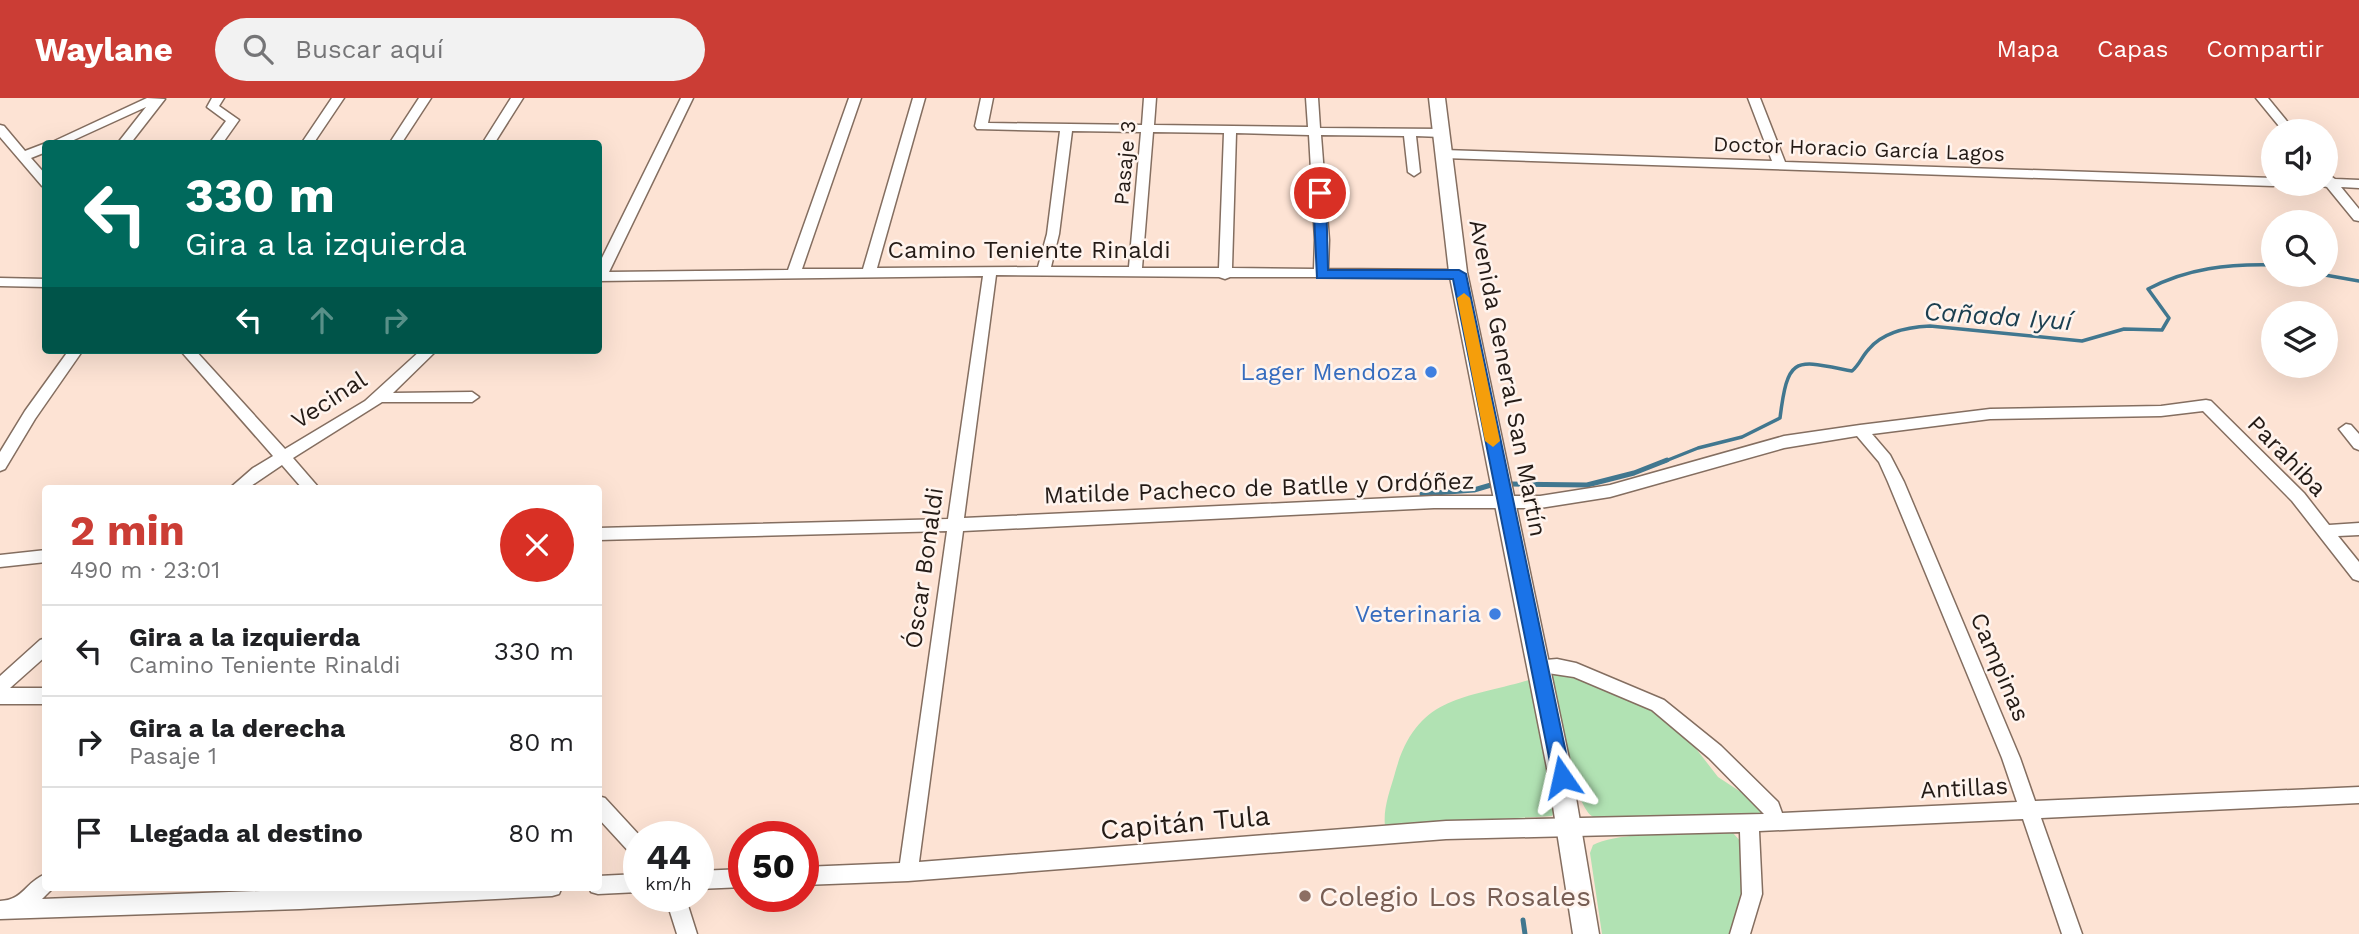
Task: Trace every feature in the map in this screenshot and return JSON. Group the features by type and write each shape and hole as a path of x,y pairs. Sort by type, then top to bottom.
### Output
{"main road":[{"name":"Avenida General San Martín","path":"1437,98 1459,274 1572,828 1586,934"}],"street":[{"path":"63,140 158,98"},
{"path":"126,140 158,98"},
{"path":"218,98 213,107 233,120 218,140"},
{"path":"310,140 338,98"},
{"path":"398,140 425,98"},
{"path":"491,140 517,98"},
{"path":"602,271 687,98"},
{"path":"794,273 855,98"},
{"path":"869,272 919,98"},
{"path":"987,98 981,126 1441,133"},
{"name":"Pasaje 3","path":"1135,273 1150,98"},
{"path":"1312,98 1322,240 1321,274"},
{"path":"1754,98 1780,166"},
{"path":"2262,98 2279,119"},
{"path":"1043,272 1053,234 1066,127"},
{"path":"0,129 42,179"},
{"path":"1225,275 1230,130"},
{"path":"1410,132 1414,172"},
{"path":"22,157 42,149"},
{"name":"Doctor Horacio García Lagos","path":"1444,154 2261,181"},
{"path":"2338,182 2359,184"},
{"path":"2338,193 2359,217"},
{"name":"Camino Teniente Rinaldi","path":"602,277 990,271 1225,275 1459,274"},
{"name":"Óscar Bonaldi","path":"908,872 990,271"},
{"path":"0,282 42,283"},
{"path":"0,465 30,415 73,354"},
{"path":"191,354 308,485"},
{"name":"Vecinal","path":"242,485 379,397 426,354"},
{"path":"379,397 407,400 472,397"},
{"name":"Matilde Pacheco de Batlle y Ordóñez","path":"602,534 955,524 1434,502 1505,504 1597,494 1784,442 1860,430 1990,414 2161,411 2206,405"},
{"name":"Parahiba","path":"2206,405 2298,497 2359,574"},
{"path":"2346,429 2359,444"},
{"name":"Campinas","path":"1860,430 1885,459 1896,482 2030,810 2071,934"},
{"path":"2326,531 2359,529"},
{"path":"0,561 42,556"},
{"path":"0,687 42,649"},
{"path":"1540,666 1576,670 1658,705 1716,752 1771,807 1776,822"},
{"path":"0,696 42,696"},
{"name":"Antillas","path":"1572,828 1776,822 2359,795"},
{"path":"602,808 623,831"},
{"path":"1747,932 1754,877 1748,823"},
{"name":"Capitán Tula","path":"819,875 908,872 1413,831 1572,828"},
{"path":"602,885 623,884"},
{"path":"8,910 42,886"},
{"path":"8,910 474,891"},
{"path":"682,912 687,934"}],"green space":[{"path":"1562,670 1660,710 1687,737 1718,777 1756,802 1765,814 1761,818 1600,820 1591,816 1576,785 1561,724 1552,673"},
{"path":"1532,679 1557,807 1552,816 1385,826 1386,806 1395,773 1404,747 1416,728 1447,704"},
{"path":"1733,833 1742,843 1742,897 1731,934 1602,934 1590,853 1593,845 1606,840 1641,835"}],"waterway":[{"name":"Cañada Iyuí","path":"1663,462 1698,448 1742,437 1780,418 1787,382 1791,372 1798,366 1818,365 1852,371 1875,343 1897,331 1930,326 2082,341 2124,329 2162,330 2169,318 2148,289 2193,272 2240,265 2261,265"},
{"name":"Cañada Iyuí","path":"2338,277 2359,281"},
{"name":"Cañada Iyuí","path":"1511,484 1587,485 1634,473 1667,460"},
{"name":"Cañada Iyuí","path":"1422,494 1474,490 1491,485"},
{"path":"1523,920 1525,934"}],"slow traffic":[{"path":"1464,298 1493,441"}],"place":[{"name":"Lager Mendoza","path":"1431,372"},
{"name":"Veterinaria","path":"1495,614"},
{"name":"Colegio Los Rosales","path":"1305,896"}],"route":[{"path":"1320,193 1321,274 1459,274 1562,777"}]}
